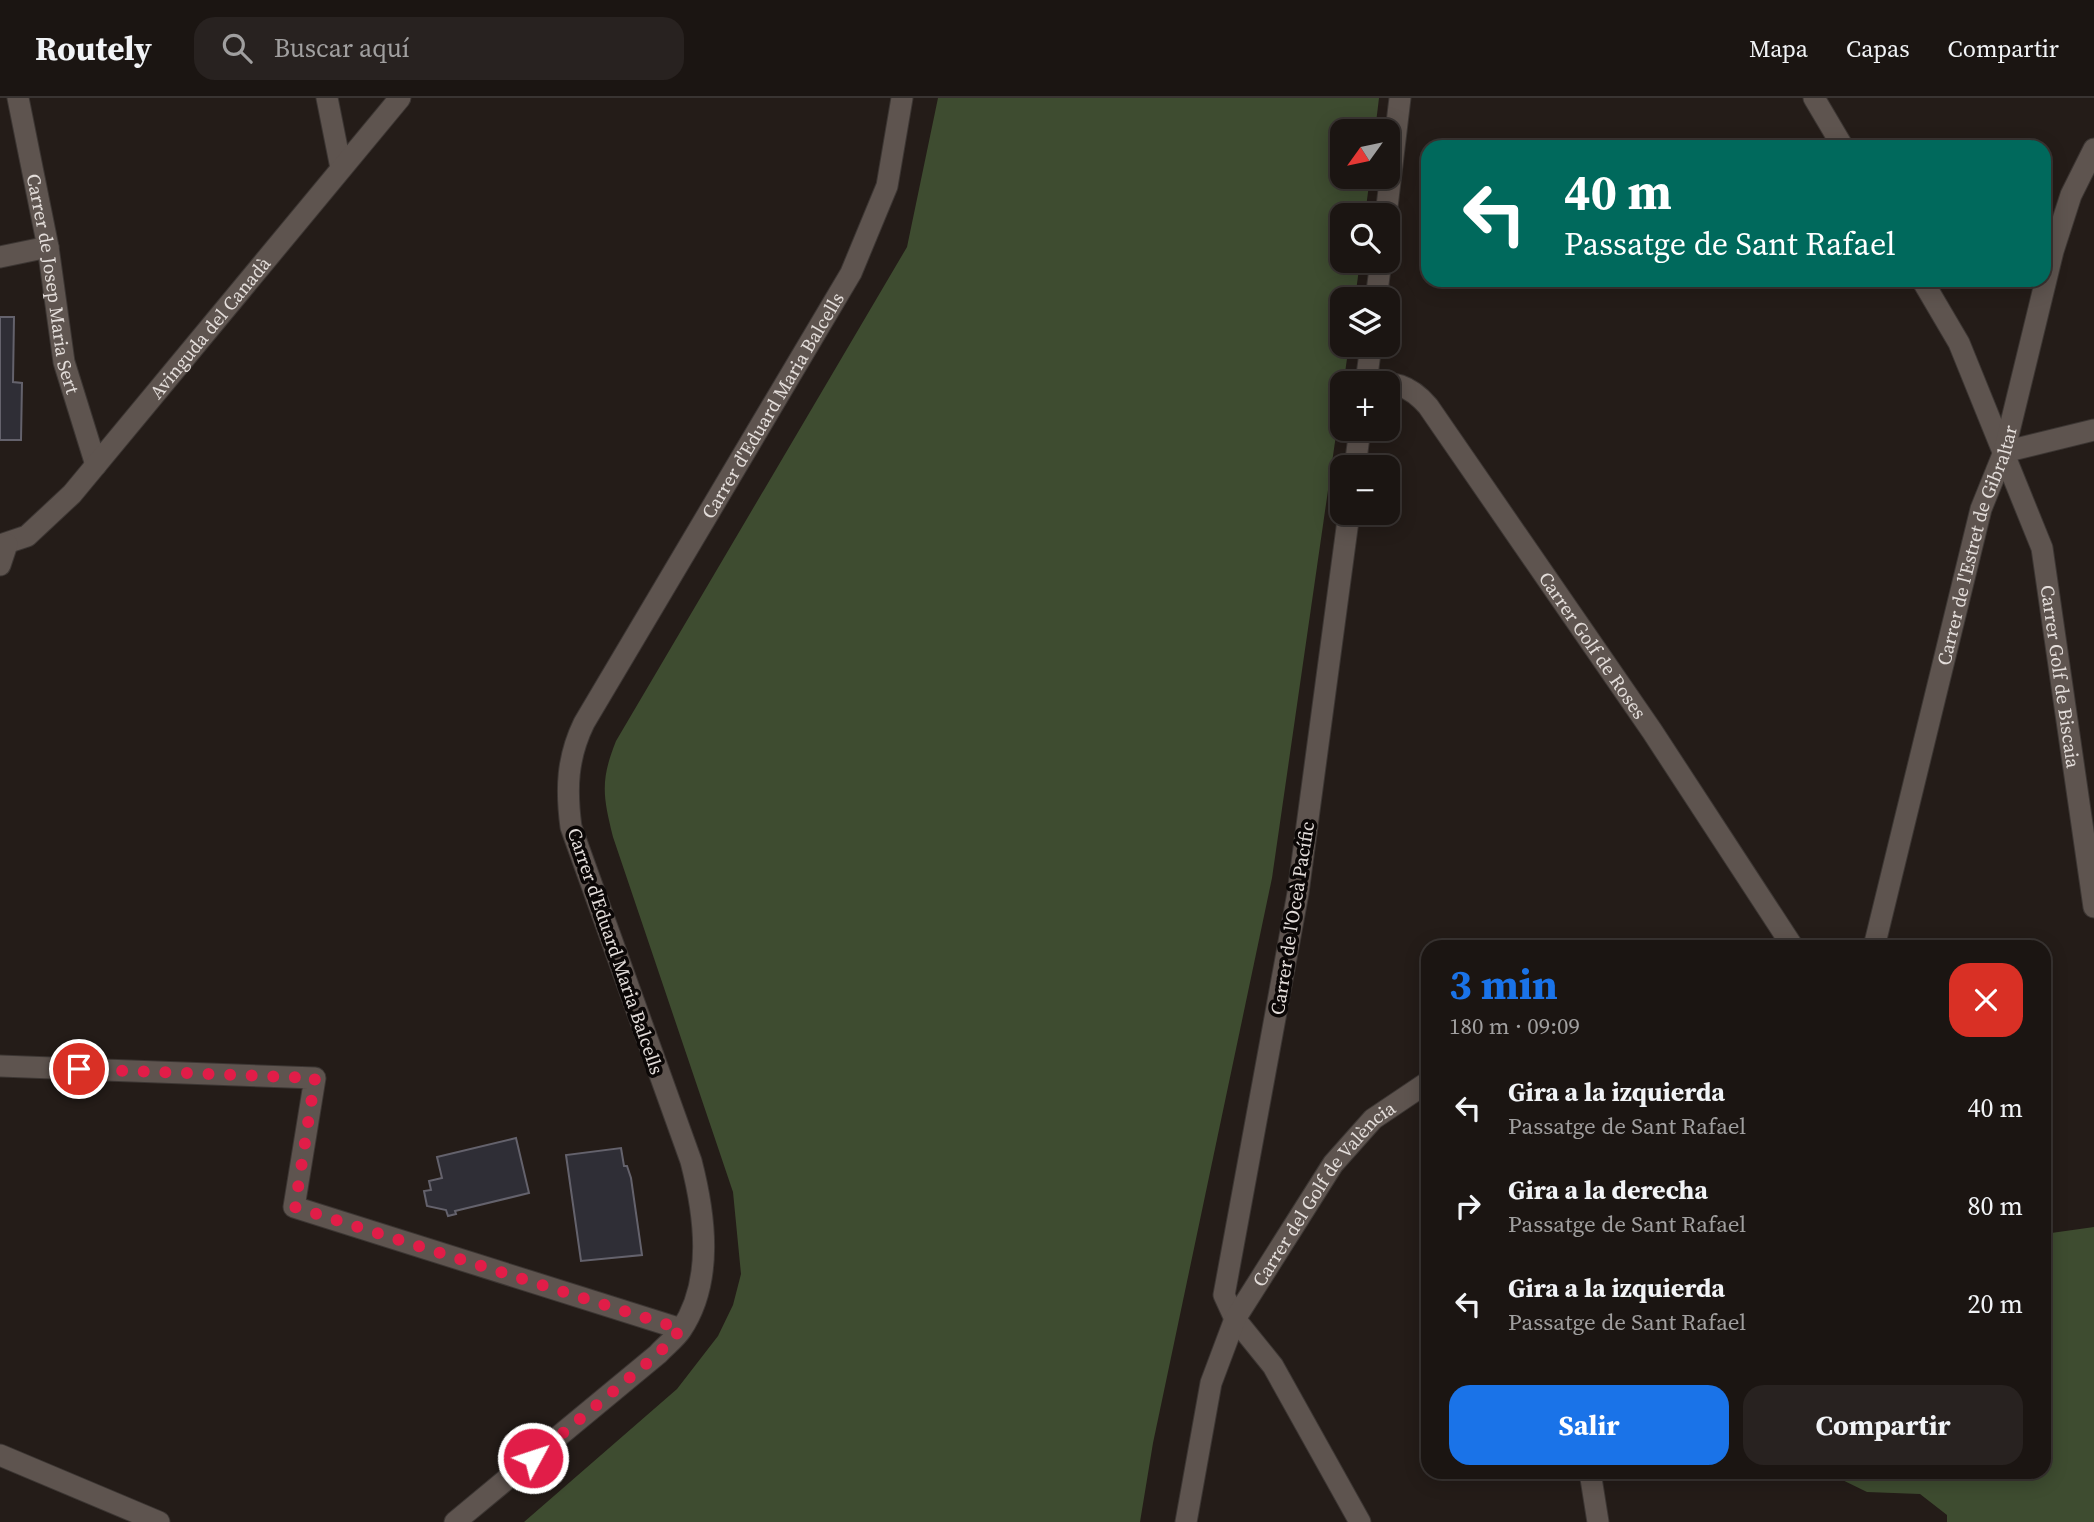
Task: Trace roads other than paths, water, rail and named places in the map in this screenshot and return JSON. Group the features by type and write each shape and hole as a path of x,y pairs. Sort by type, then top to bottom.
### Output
{"street":[{"name":"Carrer de Josep Maria Sert","path":"18,98 48,247 64,362 96,465"},
{"path":"327,98 341,168"},
{"name":"Avinguda del Canadà","path":"0,565 4,544 42,524 96,465 400,98"},
{"name":"Carrer d'Eduard Maria Balcells","path":"456,1522 658,1354 681,1329 696,1295 704,1256 700,1197 691,1161 571,827 567,777 573,745 584,723 851,272 887,186 902,98"},
{"path":"1387,203 1400,98"},
{"path":"1814,98 1839,140"},
{"name":"Carrer de l'Estret de Gibraltar","path":"2051,259 2071,195 2094,149"},
{"path":"0,257 48,247"},
{"name":"Carrer Golf de Biscaia","path":"1926,287 1959,343 2042,548 2094,907"},
{"name":"Carrer de l'Estret de Gibraltar","path":"1876,940 1981,509 2004,452 2044,287"},
{"name":"Carrer Golf de Roses","path":"1400,384 1415,391 1428,405 1652,731 1788,940"},
{"path":"2004,452 2094,430"},
{"name":"Carrer de l'Oceà Pacífic","path":"1236,1320 1224,1295 1298,893 1347,525"},
{"path":"0,1066 315,1078 295,1207 681,1329"},
{"name":"Carrer del Golf de València","path":"1186,1522 1211,1383 1236,1320 1333,1164 1373,1119 1421,1087"},
{"path":"1236,1320 1273,1366 1360,1522"},
{"path":"0,1455 159,1522"},
{"path":"1591,1479 1598,1522"}]}
